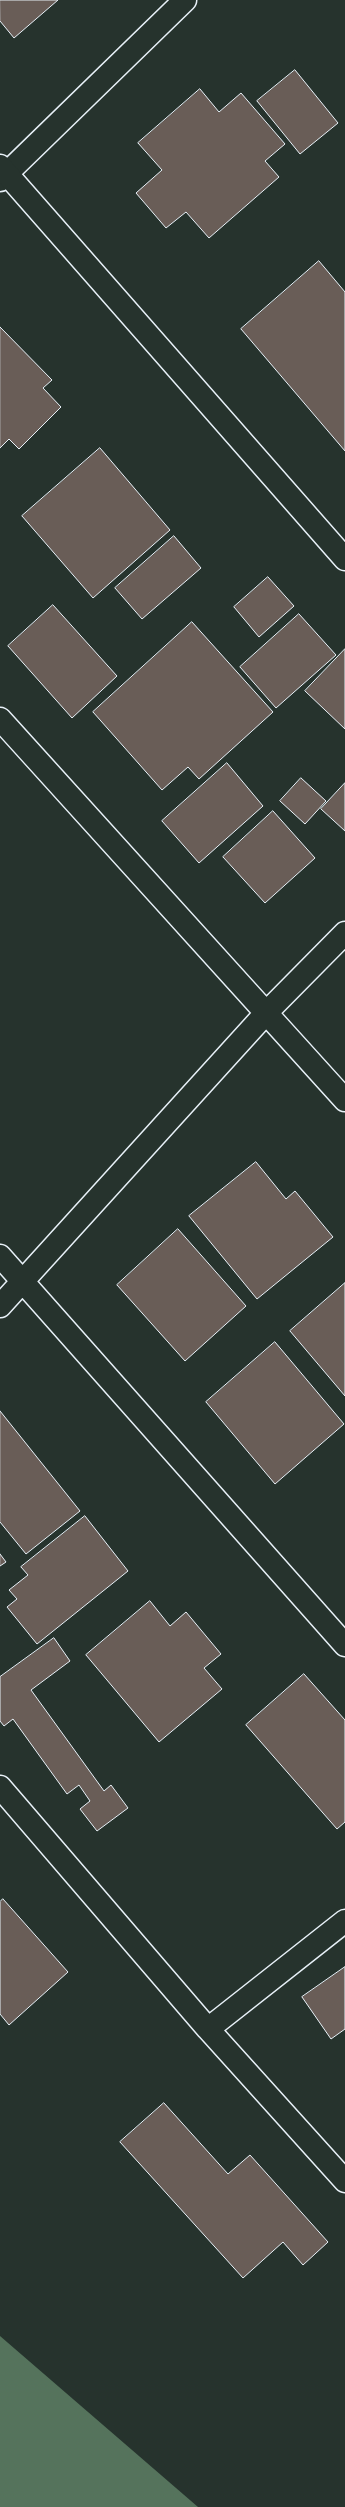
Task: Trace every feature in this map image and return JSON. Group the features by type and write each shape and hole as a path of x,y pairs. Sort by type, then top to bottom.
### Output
{"street":[{"path":"185,0 2,173 345,559"},
{"path":"0,719 267,1012 345,1100"},
{"path":"0,1306 267,1012 345,933"},
{"path":"0,1256 345,1645"},
{"path":"0,1787 208,2029 345,2181"},
{"path":"208,2029 345,1921"}],"green space":[{"path":"0,2336 198,2507 0,2507"}],"building":[{"path":"0,0 58,0 14,38 0,21"},
{"path":"295,70 338,123 300,154 257,101"},
{"path":"200,89 219,112 241,93 285,144 265,161 279,177 209,238 186,212 166,228 136,193 162,170 138,143"},
{"path":"319,261 345,292 345,451 241,329"},
{"path":"0,327 52,380 43,388 61,407 19,449 9,439 0,448"},
{"path":"100,448 170,530 93,598 22,516"},
{"path":"174,536 201,568 142,619 115,588"},
{"path":"268,577 294,606 259,637 234,607"},
{"path":"53,605 117,676 72,718 8,646"},
{"path":"299,614 336,655 276,708 240,667"},
{"path":"192,622 273,712 199,779 188,767 162,790 93,712"},
{"path":"345,649 345,729 305,691"},
{"path":"227,763 263,806 199,863 162,821"},
{"path":"301,778 326,801 305,824 280,801"},
{"path":"345,783 345,831 321,809"},
{"path":"273,811 315,858 265,903 223,857"},
{"path":"256,1162 286,1199 295,1191 333,1237 257,1299 189,1216"},
{"path":"178,1229 246,1306 185,1361 117,1285"},
{"path":"345,1283 345,1396 290,1331"},
{"path":"275,1342 344,1424 275,1484 206,1402"},
{"path":"0,1411 80,1511 26,1554 0,1522"},
{"path":"85,1516 128,1571 37,1644 7,1607 17,1599 9,1590 28,1575 21,1567"},
{"path":"0,1554 6,1562 0,1566"},
{"path":"150,1601 170,1626 186,1612 221,1654 204,1668 222,1689 159,1742 86,1655"},
{"path":"54,1638 70,1661 31,1690 104,1791 111,1785 128,1808 97,1831 80,1809 90,1801 79,1785 67,1794 13,1719 4,1726 0,1721 0,1677"},
{"path":"304,1674 345,1720 345,1822 337,1829 246,1725"},
{"path":"3,1899 68,1972 9,2025 0,2014 0,1902"},
{"path":"345,1967 345,2029 331,2039 302,1997"},
{"path":"164,2103 228,2174 250,2155 328,2242 303,2265 283,2242 243,2278 120,2142"}]}
